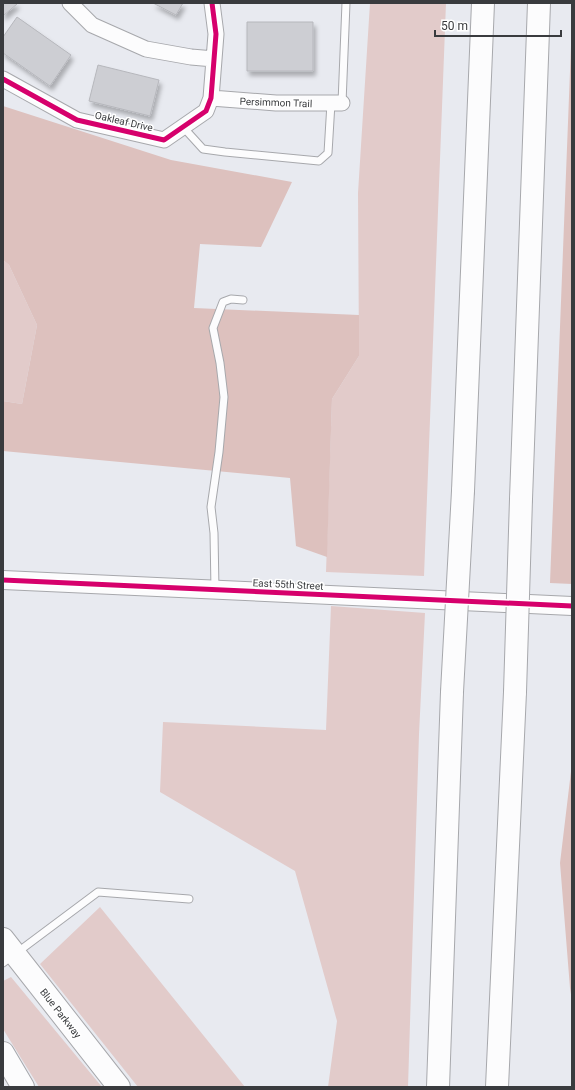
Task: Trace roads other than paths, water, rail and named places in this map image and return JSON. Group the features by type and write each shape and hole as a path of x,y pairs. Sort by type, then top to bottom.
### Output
{"highway":[{"path":"438,1087 452,692 463,491 483,3"},
{"path":"497,1087 515,692 539,3"},
{"name":"Blue Parkway","path":"7,952 119,1087"},
{"path":"3,1053 23,1087"},
{"path":"498,1063 502,1087"}],"street":[{"path":"70,3 92,26 146,49 191,57 214,59"},
{"name":"Oakleaf Drive","path":"3,79 77,120 164,140 206,111 211,98 216,34 212,3"},
{"name":"Persimmon Trail","path":"211,98 276,103 336,103"},
{"name":"East 55th Street","path":"3,580 572,606"}],"lane":[{"path":"183,127 203,149 319,161 328,153 336,103 346,3"},
{"path":"215,590 214,533 211,507 219,452 224,397 220,363 212,328 223,302 231,299 243,300"},
{"path":"7,952 98,892 189,899"}]}
